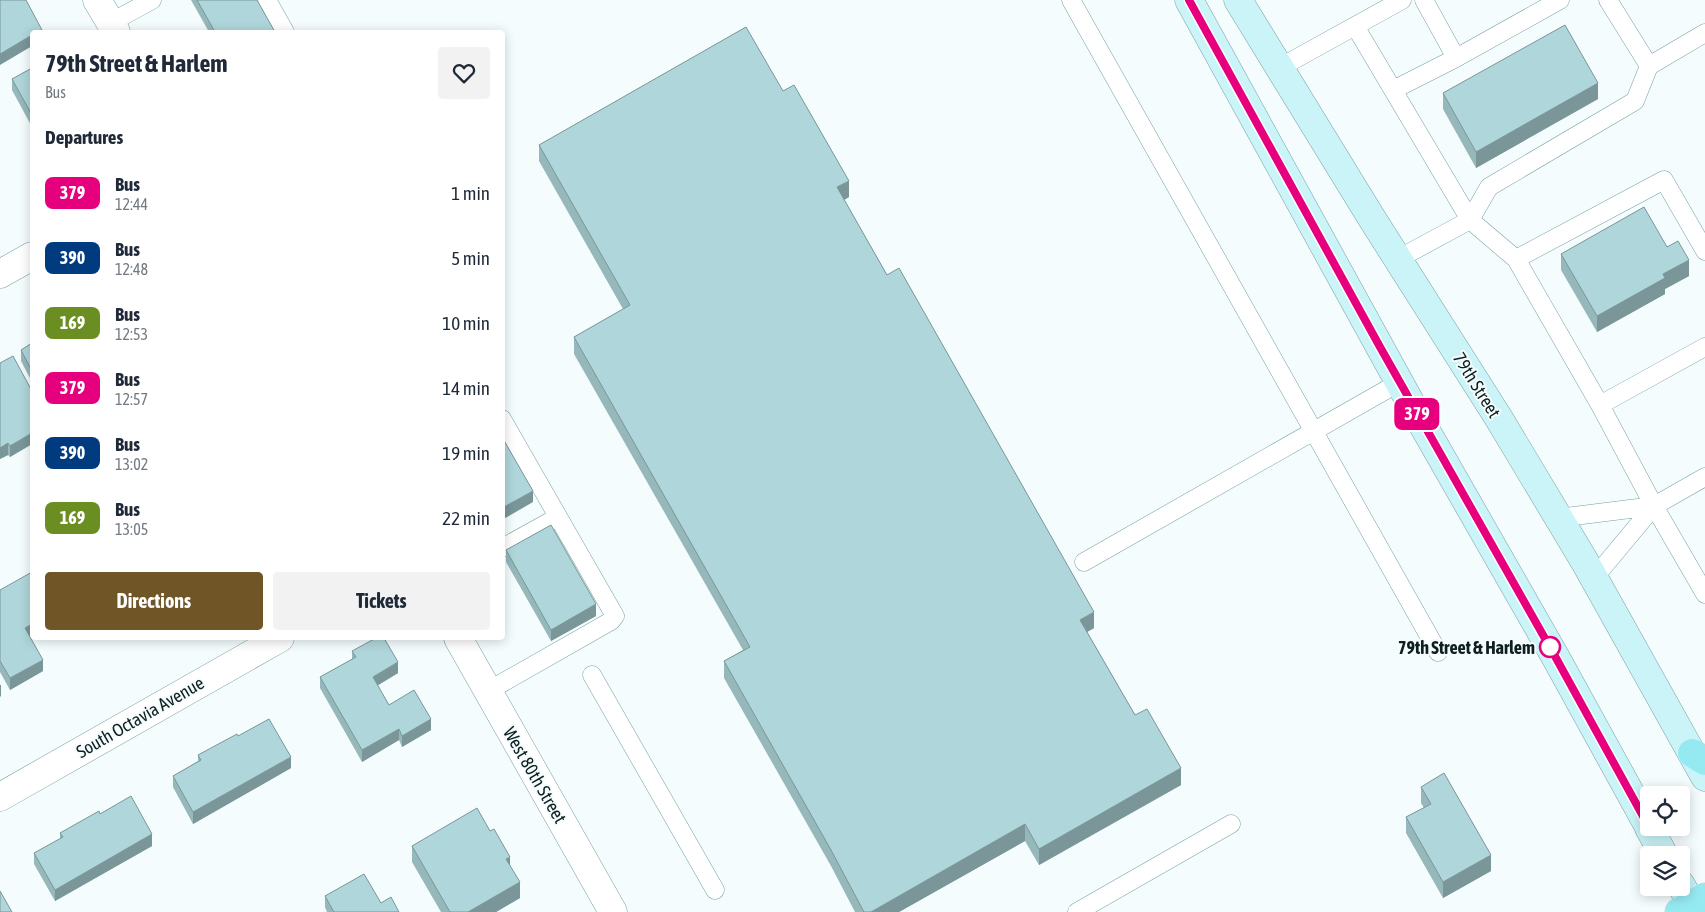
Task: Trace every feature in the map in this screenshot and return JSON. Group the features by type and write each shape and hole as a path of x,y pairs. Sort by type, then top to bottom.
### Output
{"main road":[{"path":"1189,0 1640,811"},
{"name":"79th Street","path":"1238,0 1398,260 1498,417 1698,757 1705,776"}],"street":[{"path":"97,0 113,28"},
{"path":"0,274 30,257"},
{"name":"South Octavia Avenue","path":"0,797 276,640"},
{"name":"West 80th Street","path":"459,640 613,912"}],"lane":[{"path":"113,28 152,0"},
{"path":"267,0 284,30"},
{"path":"1071,0 1438,652"},
{"path":"1279,68 1402,0"},
{"path":"1424,0 1456,58"},
{"path":"1393,90 1456,58 1560,0"},
{"path":"1608,0 1649,66"},
{"path":"1355,26 1470,220 1516,259 1705,594"},
{"path":"1398,260 1470,220 1489,187 1634,101 1649,66 1705,33"},
{"path":"1516,259 1664,180 1705,251"},
{"path":"1600,405 1705,347"},
{"path":"1084,562 1400,382"},
{"path":"488,691 611,621 615,616 505,424"},
{"path":"1594,578 1654,506 1705,477"},
{"path":"1558,518 1654,506"},
{"path":"505,546 558,517"},
{"path":"592,675 715,890"},
{"path":"1077,912 1231,824"}],"building":[{"path":"0,0 26,0 42,30 30,30 30,36 0,54"},
{"path":"197,0 257,0 274,30 214,30"},
{"path":"1565,25 1598,83 1476,152 1443,93"},
{"path":"746,27 783,91 794,85 849,181 837,187 887,275 899,268 1094,612 1080,620 1135,715 1147,709 1181,768 1039,849 1025,824 871,912 864,912 724,661 750,647 574,337 630,305 539,145"},
{"path":"30,69 30,111 12,79"},
{"path":"1644,207 1667,247 1678,241 1689,260 1663,274 1665,278 1597,316 1561,254"},
{"path":"30,344 30,367 21,350"},
{"path":"13,356 30,387 30,434 10,446 8,443 0,448 0,363"},
{"path":"505,442 533,491 505,506"},
{"path":"551,525 596,604 551,630 506,550"},
{"path":"30,573 30,625 25,628 30,640 43,660 10,678 0,661 0,590"},
{"path":"372,640 385,640 398,662 373,677 389,705 414,690 431,719 402,736 399,729 362,750 320,677 356,657 352,651"},
{"path":"269,719 291,757 193,812 173,776 201,760 198,755"},
{"path":"1444,773 1491,855 1443,882 1406,817 1431,804 1421,787"},
{"path":"131,796 152,834 55,890 34,853 63,837 60,833 99,811 100,814"},
{"path":"477,808 490,831 494,829 510,857 506,859 520,882 468,912 450,912 412,846"},
{"path":"364,874 381,903 391,897 399,912 334,912 325,896"},
{"path":"0,891 12,912 0,912"}],"bus line":[{"name":"379","path":"1189,0 1380,347 1640,811"}],"place":[{"name":"79th Street & Harlem","path":"1550,647"}]}
